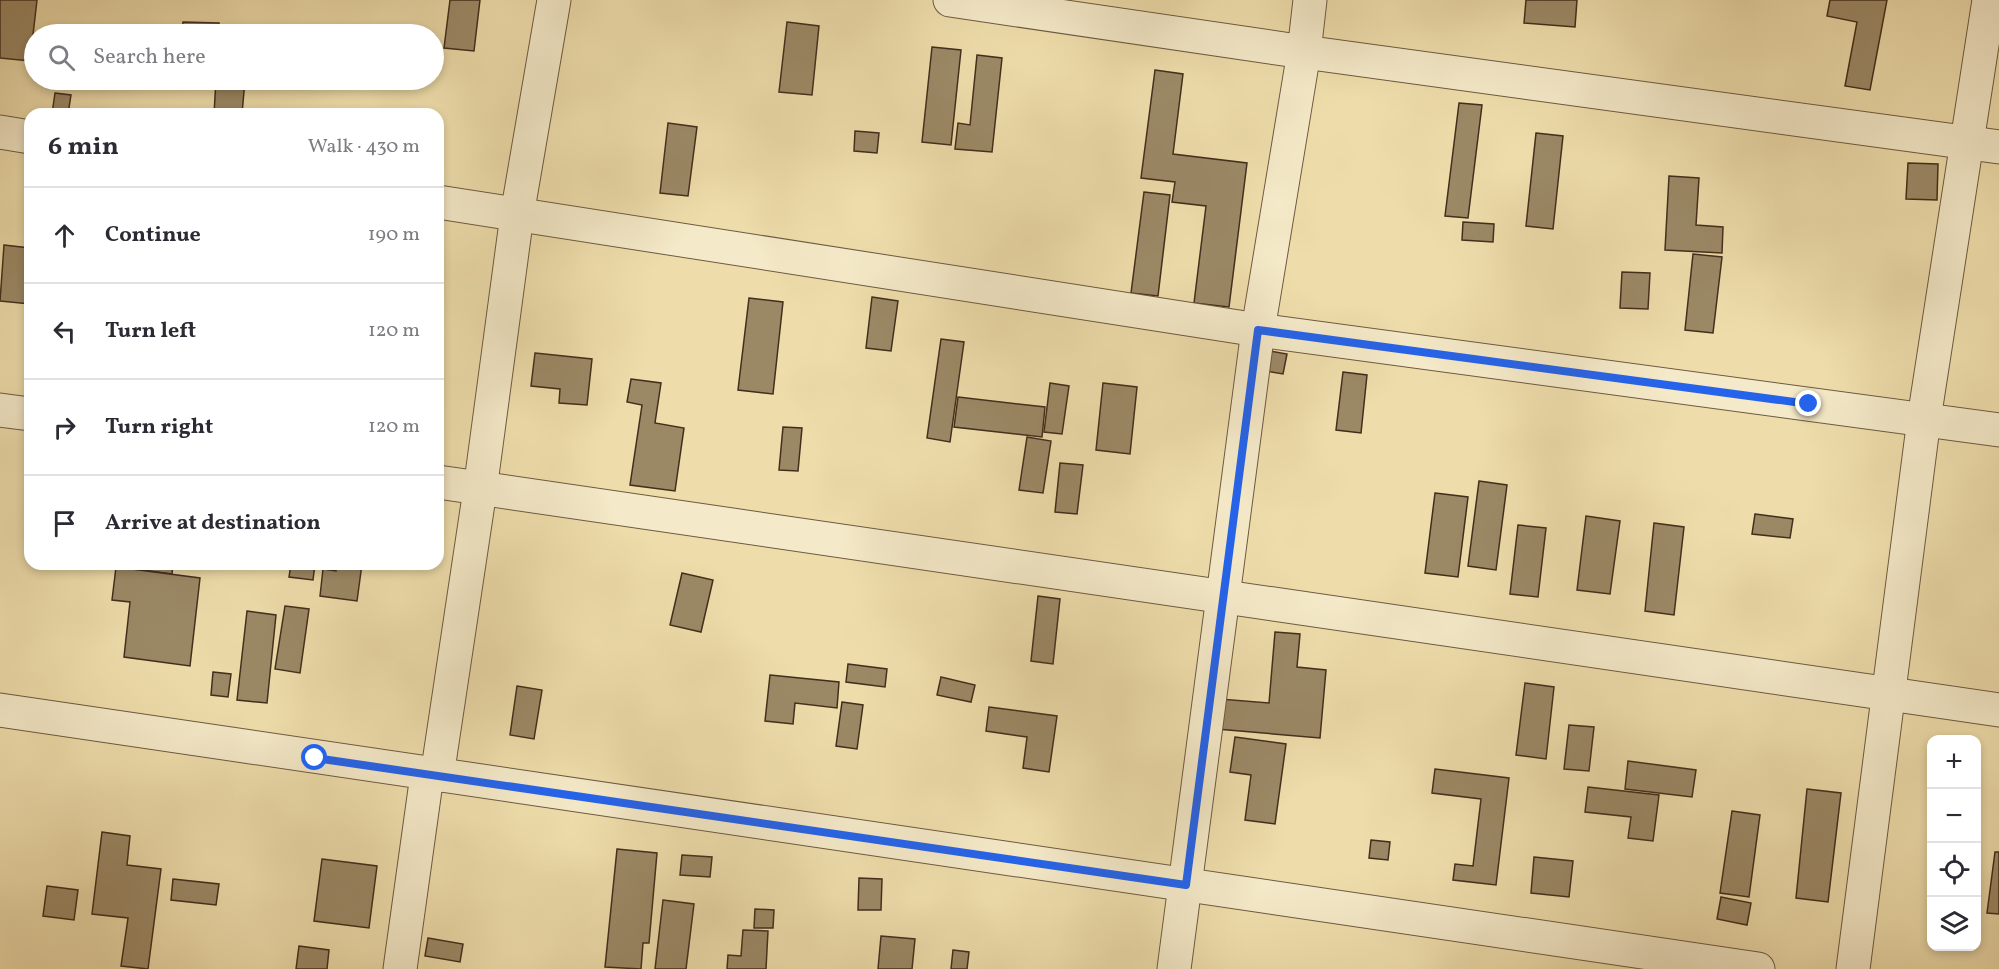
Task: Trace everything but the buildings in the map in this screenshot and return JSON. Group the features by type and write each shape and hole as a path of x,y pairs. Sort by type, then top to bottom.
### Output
{"street":[{"path":"400,969 480,490 517,215 554,0"},
{"path":"950,0 1304,52 1999,147"},
{"path":"1174,969 1258,330 1304,52 1310,0"},
{"path":"1853,969 1924,419 1989,0"},
{"path":"0,132 24,136"},
{"path":"444,203 1258,330 1999,429"},
{"path":"0,410 24,413"},
{"path":"444,483 1999,710"},
{"path":"0,710 1758,969"}],"route":[{"path":"315,758 1186,885 1258,330 1809,404"}]}
